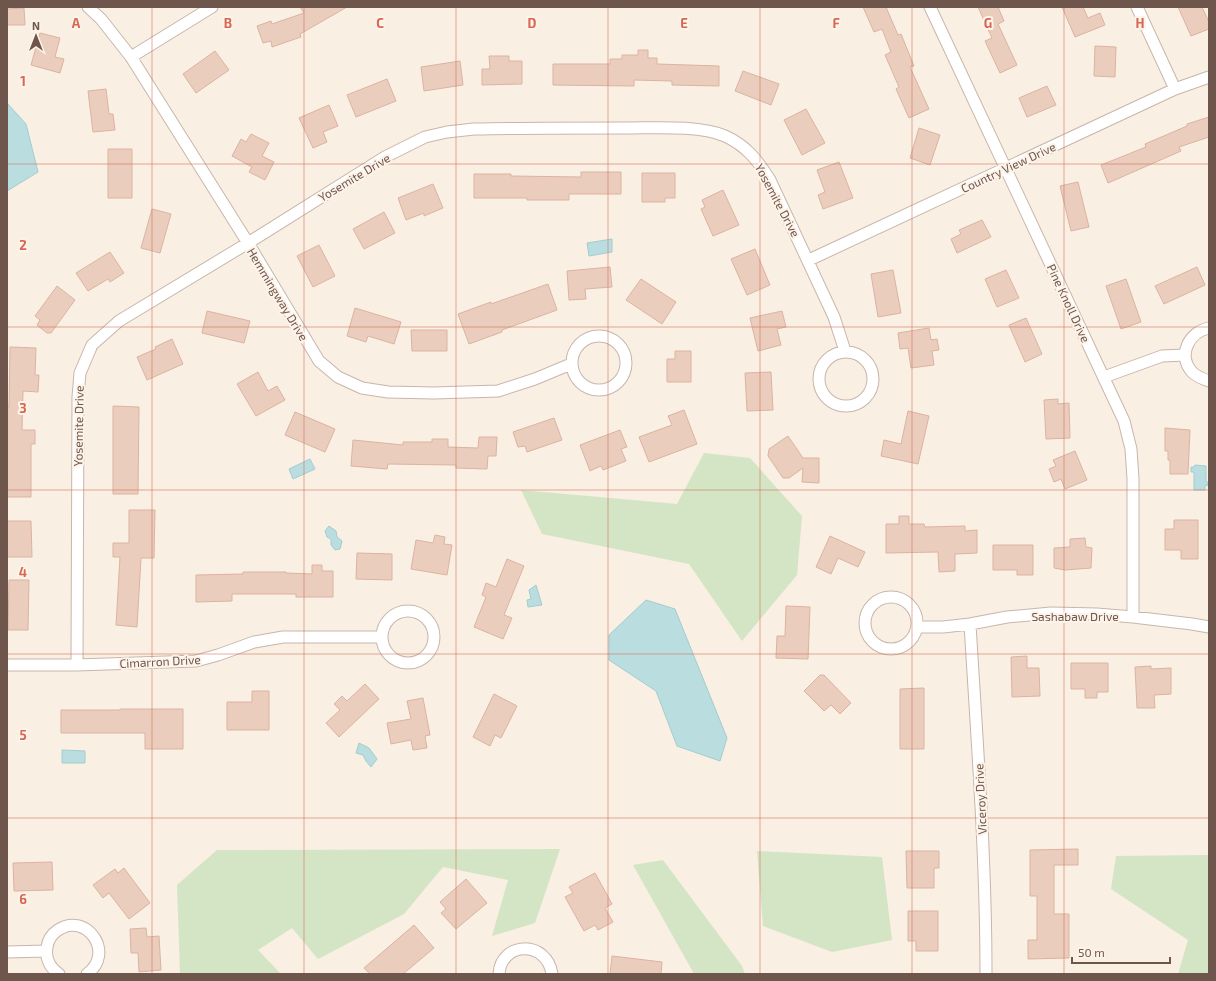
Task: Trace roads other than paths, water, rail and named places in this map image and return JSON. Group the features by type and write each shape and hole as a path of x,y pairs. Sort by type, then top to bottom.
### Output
{"street":[{"name":"Hemmingway Drive","path":"88,7 101,20 131,57 248,243 319,361 338,377 362,388 388,392 434,393 498,391 534,379 571,364"},
{"path":"131,57 212,7"},
{"name":"Pine Knoll Drive","path":"930,7 1124,422 1131,449 1133,480 1133,616"},
{"path":"1137,7 1175,88"},
{"name":"Country View Drive","path":"809,260 1175,88 1209,77"},
{"name":"Yosemite Drive","path":"77,664 78,405 80,374 92,345 119,321 248,243 385,157 425,137 474,128 676,128 712,132 725,136 750,152 758,161 770,180 809,260 834,317 845,351"},
{"path":"1209,328 1196,333 1190,339 1186,347 1187,365 1192,373 1209,381"},
{"path":"601,335 610,337 618,342 626,359 626,368 622,378 610,388 602,390 592,390 584,386 573,373 571,364 572,354 576,346 583,340 592,336 601,335"},
{"path":"845,351 859,354 865,358 873,370 874,377 873,384 867,397 862,402 848,406 841,405 828,399 820,387 819,380 822,366 826,360 838,352 845,351"},
{"path":"1104,377 1162,356 1186,356"},
{"path":"894,596 903,599 915,610 918,618 918,627 915,635 909,643 902,647 888,649 876,644 870,638 866,630 865,621 867,612 872,605 878,600 894,596"},
{"path":"408,611 421,614 427,618 434,630 435,637 434,644 427,656 421,660 408,664 395,660 389,656 385,650 382,637 385,624 389,618 395,614 408,611"},
{"name":"Sashabaw Drive","path":"918,627 943,627 970,624 1006,617 1051,613 1133,616 1192,624 1209,628"},
{"name":"Viceroy Drive","path":"970,624 981,808 986,919 986,974"},
{"name":"Cimarron Drive","path":"7,665 196,661 254,642 282,636 382,637"},
{"path":"59,974 50,965 46,951 50,938 60,929 73,925 86,929 96,939 98,945 99,952 95,965 87,974"},
{"path":"497,973 502,963 510,953 517,950 530,949 537,951 548,960 551,966 552,974"},
{"path":"7,952 46,951"}],"water":[{"path":"7,103 26,124 38,172 7,191"},
{"path":"612,239 612,252 589,256 587,243"},
{"path":"310,459 315,469 293,479 289,469"},
{"path":"1195,465 1206,466 1206,482 1208,482 1208,485 1205,486 1205,490 1194,490 1194,472 1191,472 1191,467 1194,467"},
{"path":"329,526 336,531 337,537 342,541 340,549 335,550 331,545 331,539 327,537 325,531"},
{"path":"536,585 542,605 528,607 527,600 531,599 529,590"},
{"path":"646,600 675,609 727,738 720,761 677,746 656,691 609,660 609,635"},
{"path":"359,743 369,748 377,759 371,767 363,755 356,753"},
{"path":"62,750 85,751 85,763 62,763"}]}
